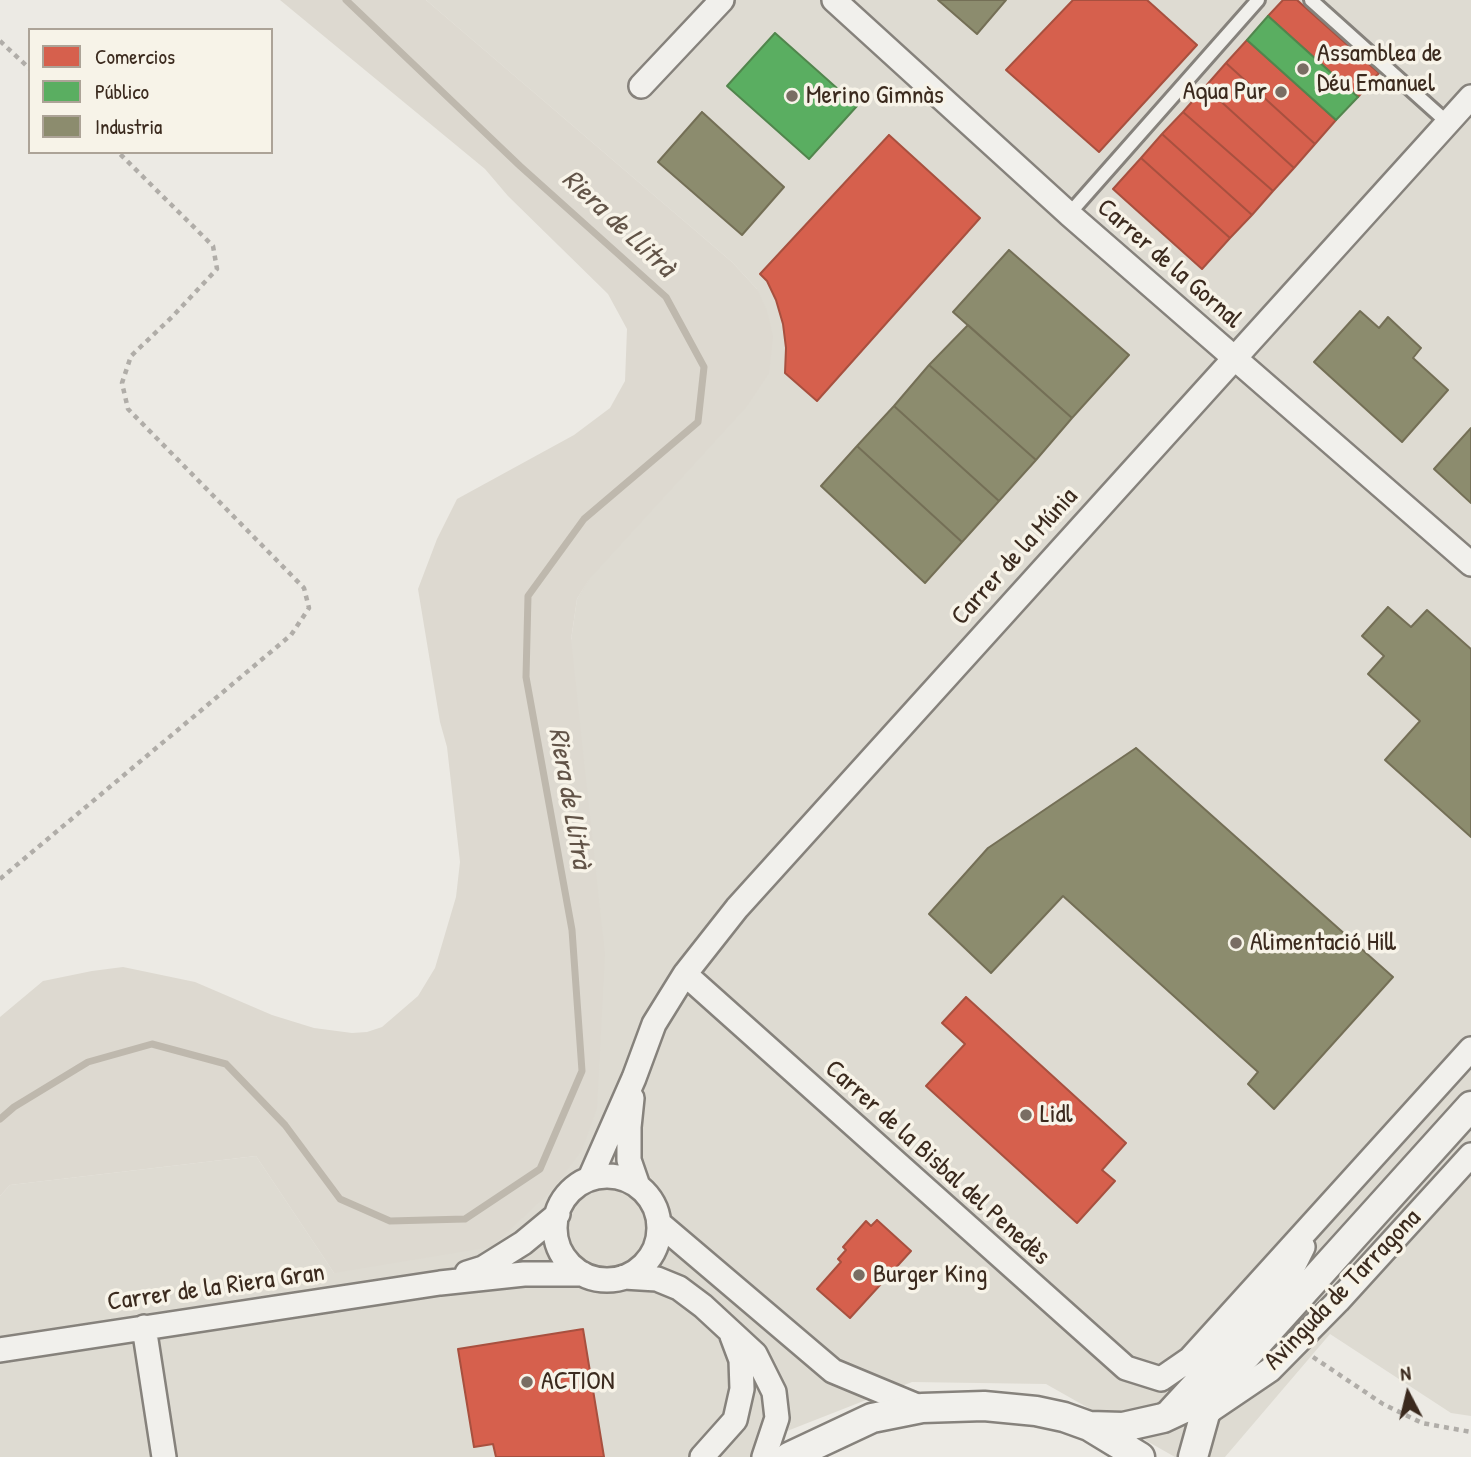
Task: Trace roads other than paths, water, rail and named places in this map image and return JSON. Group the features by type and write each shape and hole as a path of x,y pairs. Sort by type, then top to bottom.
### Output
{"street":[{"path":"641,86 722,0"},
{"name":"Carrer de la Gornal","path":"834,0 1069,214 1471,564"},
{"name":"Carrer de la Múnia","path":"590,1178 634,1078 654,1024 685,974 737,908 1471,97"},
{"name":"Carrer de la Bisbal del Penedès","path":"685,974 1126,1368 1161,1380"},
{"name":"Avinguda de Tarragona","path":"1161,1380 1190,1359 1471,1049"},
{"name":"Carrer de la Múnia","path":"634,1078 629,1160 638,1186"},
{"name":"Avinguda de Tarragona","path":"1089,1426 1123,1427 1163,1418 1195,1403 1222,1382 1471,1106"},
{"name":"Avinguda de Tarragona","path":"1205,1414 1270,1370 1338,1301 1471,1155"},
{"path":"624,1277 642,1267 654,1251 660,1224 657,1210 648,1194 630,1180 612,1175 590,1178 560,1203 554,1226 557,1243 567,1261 583,1274 604,1280 624,1277 657,1279 679,1288 755,1354 774,1392 777,1418 764,1457"},
{"name":"Carrer de la Riera Gran","path":"440,1283 483,1268 523,1243 558,1214"},
{"name":"Avinguda de Tarragona","path":"1163,1418 1255,1318 1290,1273 1322,1214"},
{"path":"660,1224 834,1371 922,1408"},
{"name":"Carrer de la Riera Gran","path":"0,1350 440,1283 524,1274 583,1274"},
{"path":"144,1328 164,1457"},
{"path":"702,1457 735,1420 742,1389 741,1360 731,1333"},
{"name":"Avinguda de Tarragona","path":"1193,1457 1205,1414 1222,1382"},
{"path":"789,1457 872,1418 922,1408 984,1406 1036,1411 1089,1426 1140,1457"}],"lane":[{"path":"1069,214 1258,0"},
{"path":"1311,0 1448,123"}],"waterway":[{"name":"Riera de Llitrà","path":"0,1119 14,1107 88,1062 152,1044 226,1064 285,1125 340,1199 390,1221 465,1219 540,1169 582,1071 572,930 526,677 528,596 584,519 698,422 704,367 666,297 520,166 346,0"}],"place":[{"name":"Assamblea de Déu Emanuel","path":"1303,69"},
{"name":"Aqua Pur","path":"1281,92"},
{"name":"Merino Gimnàs","path":"792,96"},
{"name":"Alimentació Hill","path":"1236,943"},
{"name":"Lidl","path":"1026,1115"},
{"name":"Burger King","path":"859,1275"},
{"name":"ACTION","path":"527,1382"}]}
